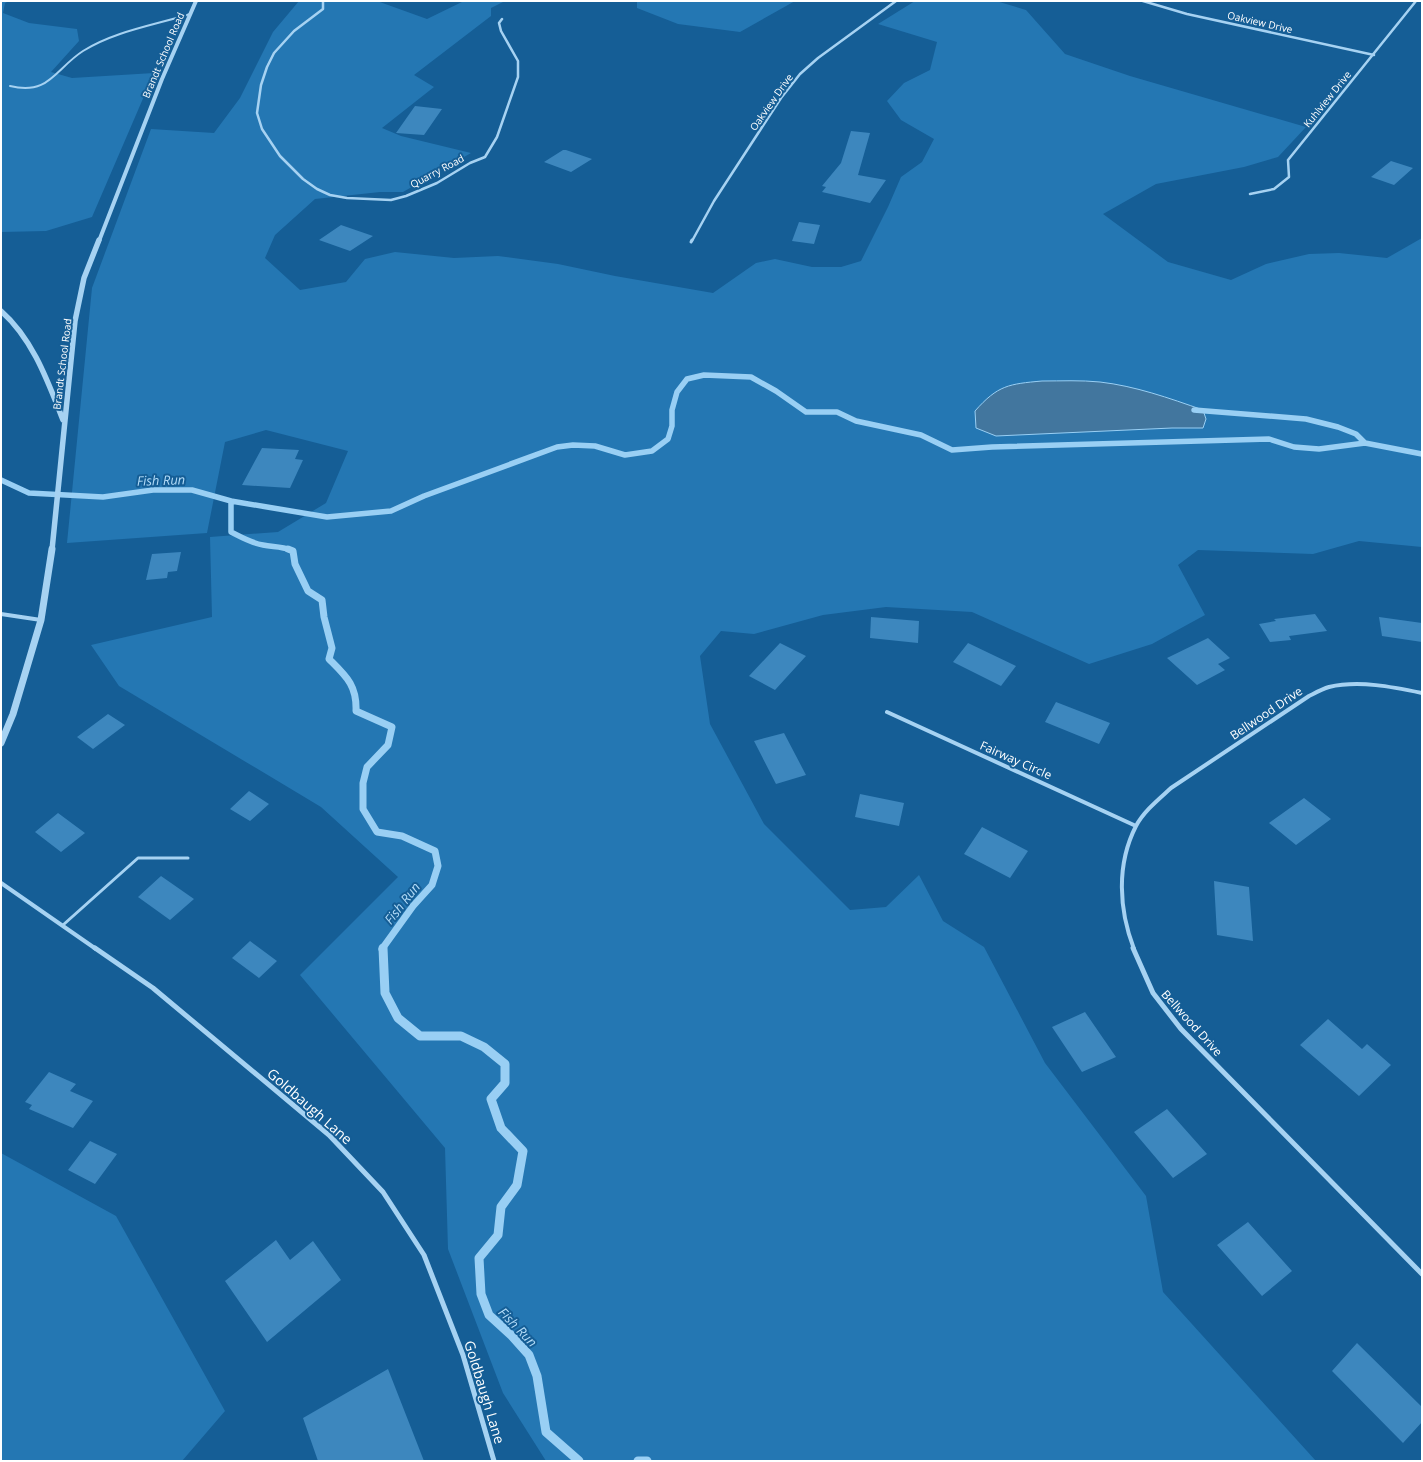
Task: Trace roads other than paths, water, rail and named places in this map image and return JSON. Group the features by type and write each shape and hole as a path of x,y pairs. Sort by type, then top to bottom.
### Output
{"street":[{"name":"Brandt School Road","path":"1,743 13,714 41,620 52,550 75,321 84,278 162,79 196,1"},
{"name":"Quarry Road","path":"323,1 323,9 294,31 274,53 267,67 261,85 257,113 262,129 280,156 303,179 317,189 330,195 347,198 391,200 406,196 436,183 470,163 485,157 497,137 518,77 518,61 501,31 500,23 502,20"},
{"name":"Oakview Drive","path":"691,242 714,201 781,98 795,80 818,58 896,1"},
{"name":"Oakview Drive","path":"1142,1 1187,14 1264,32 1374,55"},
{"name":"Kuhlview Drive","path":"1250,194 1274,189 1289,177 1288,160 1416,1"},
{"path":"1,311 18,328 43,370 64,422"},
{"path":"1,614 41,620"},
{"name":"Bellwood Drive","path":"1422,693 1392,686 1360,685 1327,687 1309,696 1171,788 1153,804 1136,826 1125,858 1122,906 1126,928 1141,968 1153,993 1181,1029 1422,1274"},
{"name":"Fairway Circle","path":"887,712 1136,826"},
{"name":"Goldbaugh Lane","path":"1,883 153,988 317,1124 383,1192 424,1255 463,1355 494,1461"}],"lane":[{"path":"10,86 28,90 34,88 46,82 86,49 137,30 190,14"},
{"path":"62,925 138,858 188,858"}],"waterway":[{"path":"231,501 327,517 391,511 424,496 557,447 573,445 595,446 625,455 652,451 668,439 672,426 672,410 677,392 687,379 704,375 751,377 776,391 806,412 837,412 856,421 921,435 952,450 992,447 1269,439 1294,447 1319,449 1365,443"},
{"path":"1194,410 1306,419 1338,427 1356,434 1365,443"},
{"path":"1365,443 1422,454"},
{"name":"Fish Run","path":"1,480 29,493 103,497 153,490 192,490 231,501"},
{"name":"Fish Run","path":"231,501 231,532 254,543 289,550"},
{"name":"Fish Run","path":"289,550 293,551 295,564 308,591 322,600 324,617 332,648 329,659 349,682 355,694 356,711 392,727 388,745 367,767 363,783 363,809 377,832 402,836 435,851 438,866 432,885 413,906 382,949"},
{"name":"Fish Run","path":"383,948 385,993 398,1018 420,1036 461,1036 484,1047 505,1064 505,1083 491,1099 501,1128 523,1151 517,1185 501,1207 498,1235 479,1258 481,1294 489,1315 512,1336 529,1355 537,1376 546,1432 579,1461"},
{"name":"Fish Run","path":"638,1461 647,1461"}]}
